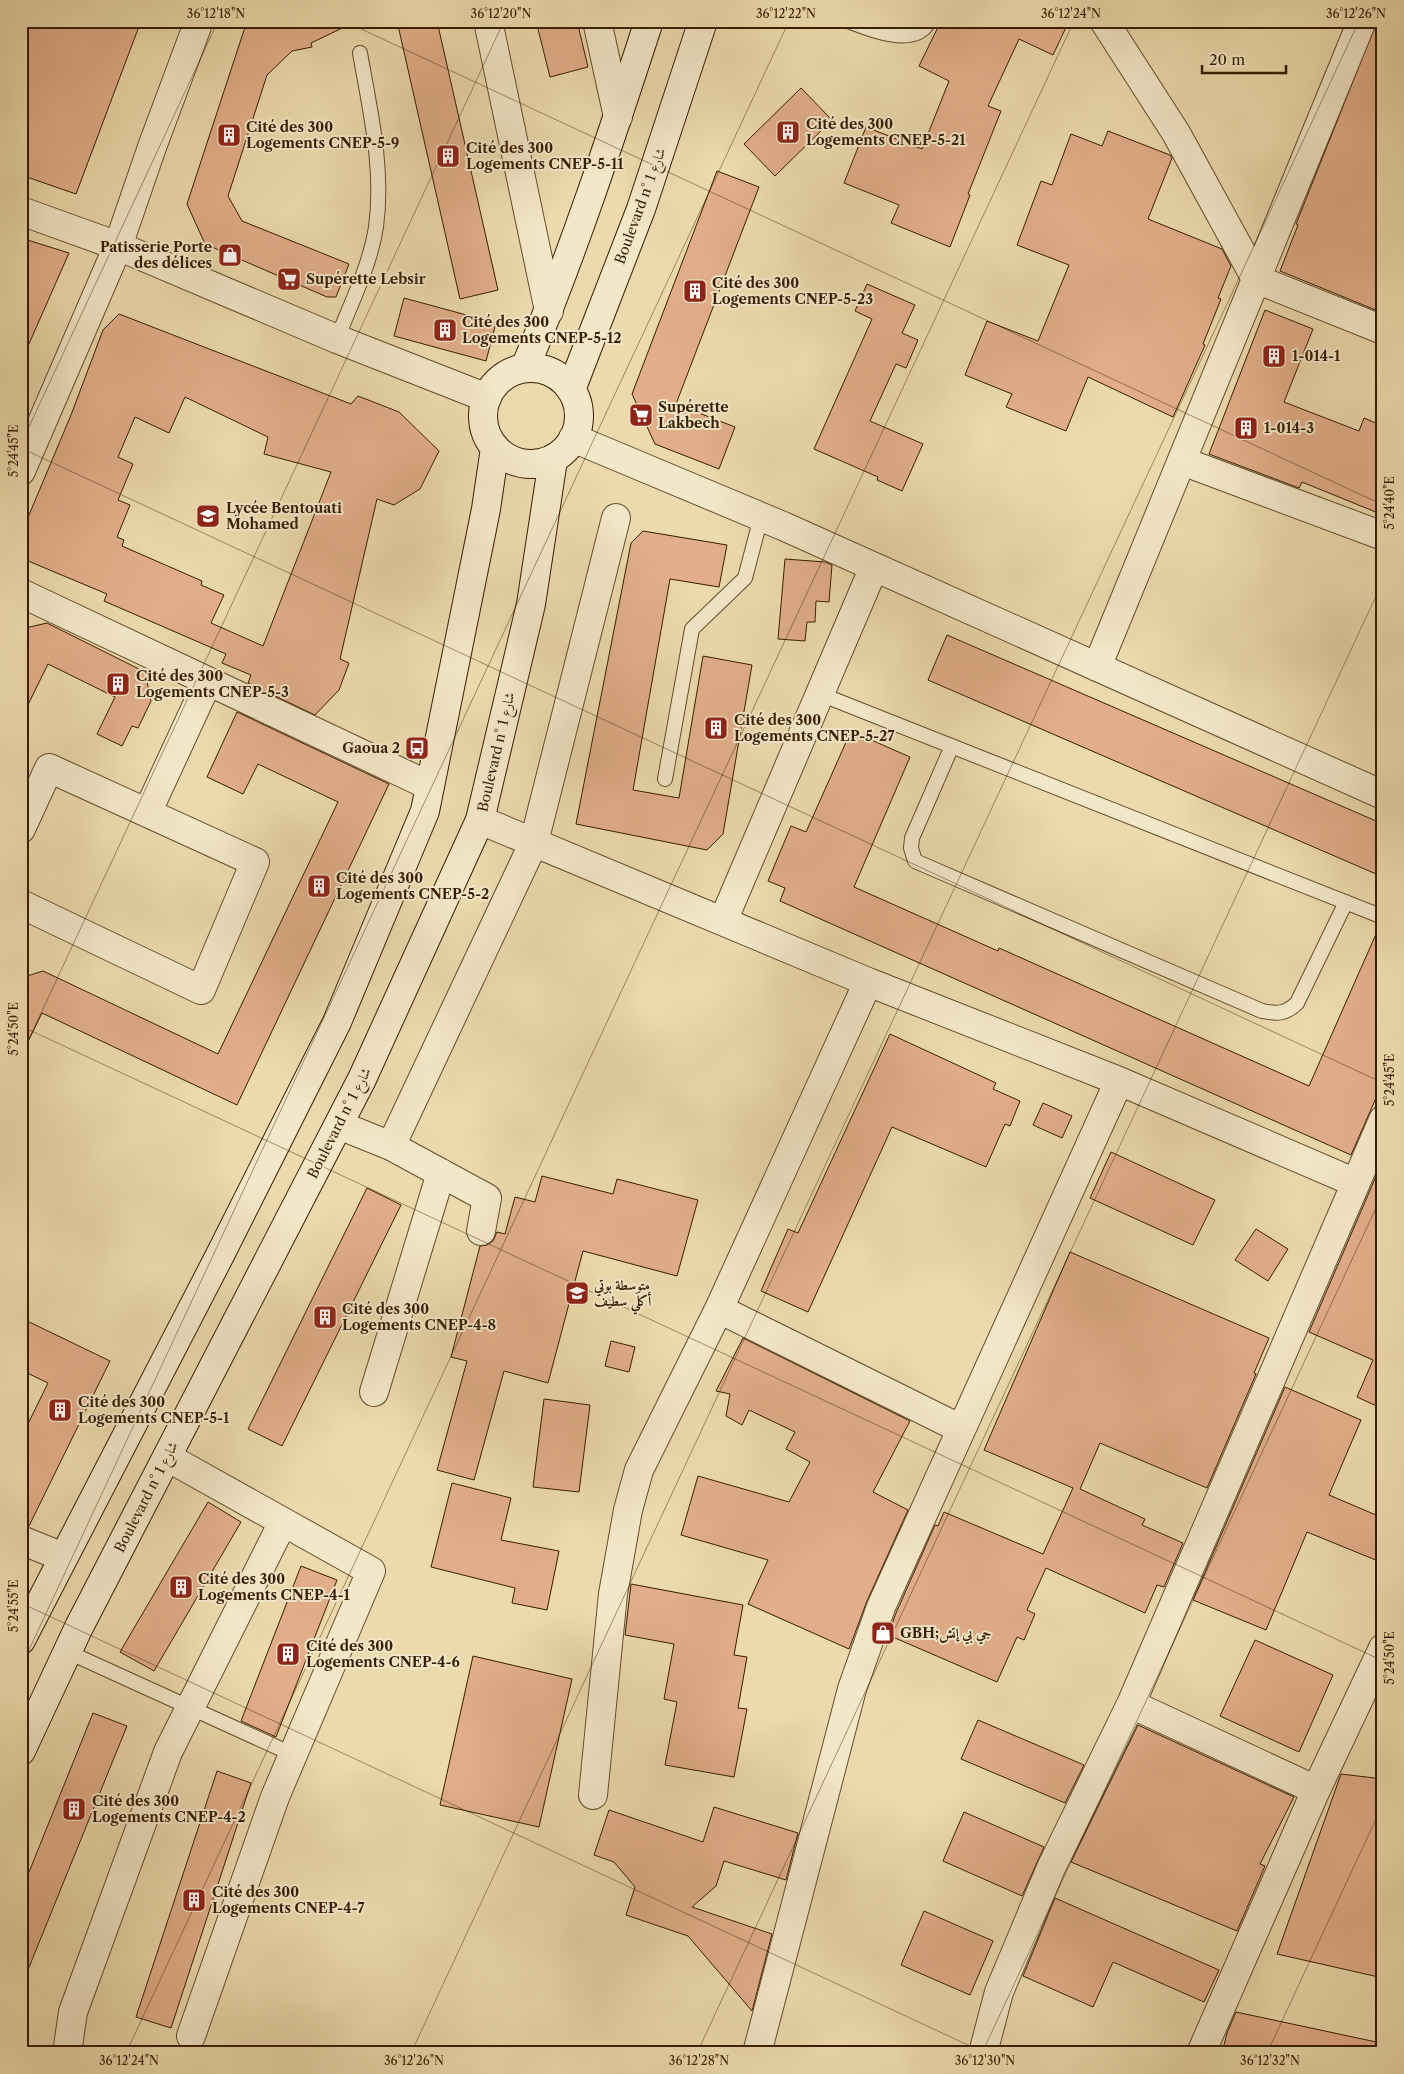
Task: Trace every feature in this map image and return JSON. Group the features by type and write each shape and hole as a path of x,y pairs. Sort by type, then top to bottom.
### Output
{"street":[{"path":"21,471 118,246 152,147 199,21"},
{"path":"488,21 549,311"},
{"path":"597,21 618,117"},
{"path":"525,368 549,311 618,117 649,21"},
{"name":"Boulevard n° شارع 1","path":"571,390 641,209 703,21"},
{"path":"1104,21 1176,133 1256,279 1383,330"},
{"path":"1097,666 1362,21"},
{"path":"21,211 118,246 337,339 487,398"},
{"path":"525,368 538,369 551,372 562,379 571,390 577,403 579,417 573,438 564,451 553,460 539,463 523,463 508,458 495,448 488,437 484,424 484,411 487,398 493,387 502,378 525,368"},
{"path":"573,438 761,517 1383,794"},
{"path":"21,1640 219,1257 337,1022 425,811 486,509 495,448"},
{"name":"Boulevard n° شارع 1","path":"21,1751 68,1652 167,1457 339,1125 480,820 531,604 553,460"},
{"path":"1182,461 1383,536"},
{"path":"391,1146 534,842 616,518"},
{"path":"723,921 874,567"},
{"path":"21,593 430,786"},
{"path":"147,812 208,681"},
{"path":"21,829 49,768 255,862 200,990 21,904"},
{"path":"480,820 868,982 1119,1080 1356,1183"},
{"path":"593,1795 613,1594 628,1510 639,1470 719,1309 868,982"},
{"path":"757,2053 852,1689 881,1607 1119,1080"},
{"path":"983,2053 999,1992 1050,1868 1131,1704 1383,1120"},
{"path":"339,1125 391,1146 487,1198 481,1230"},
{"path":"374,1392 441,1173"},
{"path":"719,1309 961,1429"},
{"path":"167,1457 371,1571 275,1797 191,2036"},
{"path":"67,2053 73,2012 168,1752 283,1522"},
{"path":"21,1540 63,1557"},
{"path":"1201,2053 1316,1790 1383,1648"},
{"path":"1131,1704 1316,1790"}],"lane":[{"path":"848,21 890,35 913,35 926,26 929,21"},
{"path":"337,339 370,254 376,228 379,191 374,138 360,53"},
{"path":"665,779 692,629 745,578 761,517"},
{"path":"820,694 1383,917"},
{"path":"952,746 912,838 911,848 916,861 1262,1011 1278,1015 1291,1009 1297,1003 1346,902"},
{"path":"68,1652 292,1754"}],"building":[{"path":"21,21 141,21 76,194 21,175"},
{"name":"Cité des 300 Logements CNEP-5-9","path":"247,21 357,21 311,43 312,47 292,51 267,75 228,196 242,221 349,264 336,297 327,297 205,244 187,204"},
{"name":"Cité des 300 Logements CNEP-5-11","path":"397,21 437,21 498,290 460,299"},
{"path":"536,21 577,21 588,67 550,77"},
{"path":"941,21 1069,21 1053,55 1019,39 988,106 1001,111 968,194 970,195 950,247 891,223 899,205 844,183 866,127 922,149 949,81 919,66"},
{"path":"1377,21 1383,21 1383,313 1280,271 1298,225 1296,224"},
{"name":"Cité des 300 Logements CNEP-5-21","path":"801,88 832,120 775,176 744,144"},
{"path":"1108,131 1170,155 1172,158 1148,219 1222,249 1231,266 1218,298 1221,299 1203,344 1205,345 1173,417 1088,377 1066,431 1006,407 1012,394 965,375 987,321 1038,341 1069,265 1017,245 1041,181 1052,185 1071,134 1102,146"},
{"name":"Cité des 300 Logements CNEP-5-23","path":"717,171 759,187 676,404 735,427 719,469 655,444 632,394"},
{"path":"21,238 69,253 21,362"},
{"path":"867,284 915,305 902,333 918,340 906,368 896,364 870,421 923,444 902,491 877,480 878,477 814,449 872,319 855,311"},
{"name":"Cité des 300 Logements CNEP-5-12","path":"404,298 496,323 486,361 394,336"},
{"path":"1265,310 1313,329 1284,402 1359,431 1364,418 1383,426 1383,515 1302,482 1299,488 1209,454"},
{"name":"Lycée Bentouati Mohamed","path":"119,314 351,404 358,396 399,412 439,451 420,489 394,505 377,499 340,659 349,663 339,690 315,715 248,683 251,675 222,663 226,654 104,601 107,594 21,558 21,534 71,415 103,330","holes":["185,397 268,437 264,454 331,472 263,646 211,623 224,595 201,585 202,581 122,546 124,540 117,537 130,505 118,500 133,464 118,457 135,417 169,433"]},
{"name":"Cité des 300 Logements CNEP-5-27","path":"643,531 727,545 719,587 670,579 633,790 679,798 703,656 752,665 723,834 707,850 576,824 631,543"},
{"path":"785,559 825,562 832,565 829,602 816,601 815,622 807,622 805,641 778,639"},
{"name":"Cité des 300 Logements CNEP-5-3","path":"47,623 145,672 151,701 138,728 132,726 122,746 97,734 115,697 48,664 21,719 21,629"},
{"path":"947,635 1383,824 1383,877 928,680"},
{"name":"Cité des 300 Logements CNEP-5-2","path":"237,712 389,784 237,1105 42,1013 21,1056 21,978 43,971 218,1054 338,802 258,764 243,794 207,777"},
{"path":"851,731 910,757 854,887 998,951 999,948 1309,1086 1380,925 1383,926 1383,1082 1351,1155 780,901 785,888 768,881 791,826 806,832"},
{"path":"890,1034 996,1083 993,1089 1020,1101 1010,1126 1005,1124 986,1167 892,1127 808,1312 761,1291 788,1229 798,1233"},
{"path":"1043,1103 1072,1116 1062,1138 1033,1125"},
{"path":"1111,1152 1215,1200 1193,1245 1090,1198"},
{"path":"1383,1160 1383,1409 1357,1397 1373,1360 1309,1332"},
{"path":"542,1176 613,1194 617,1179 698,1200 677,1276 583,1251 548,1383 504,1371 474,1480 437,1470 467,1361 451,1357 480,1246 487,1245 493,1241 497,1232 505,1234 515,1197 535,1202"},
{"name":"Cité des 300 Logements CNEP-4-8","path":"367,1188 401,1205 282,1446 248,1429"},
{"path":"1256,1229 1288,1249 1268,1281 1235,1260"},
{"path":"1070,1252 1269,1338 1254,1373 1256,1374 1207,1488 1100,1443 1080,1489 1145,1519 1142,1525 1183,1543 1164,1587 1157,1585 1145,1613 1046,1568 1027,1610 1035,1614 1024,1640 1017,1637 997,1682 888,1635 935,1525 938,1526 944,1512 1043,1554 1073,1488 984,1450"},
{"name":"Cité des 300 Logements CNEP-5-1","path":"21,1318 110,1361 29,1526 21,1525 21,1438 48,1383 21,1370"},
{"path":"743,1338 910,1421 873,1492 908,1510 867,1601 849,1649 748,1604 768,1560 681,1535 698,1476 789,1502 810,1462 786,1449 795,1432 749,1410 742,1425 726,1416 730,1394 716,1391"},
{"path":"611,1341 635,1347 629,1372 605,1366"},
{"path":"1285,1387 1361,1420 1329,1495 1383,1518 1383,1563 1307,1532 1266,1630 1193,1600"},
{"path":"544,1399 590,1405 579,1492 533,1487"},
{"path":"452,1483 511,1498 501,1540 559,1551 547,1610 512,1603 515,1588 431,1567"},
{"name":"Cité des 300 Logements CNEP-4-1","path":"208,1502 241,1522 154,1671 120,1652"},
{"name":"Cité des 300 Logements CNEP-4-6","path":"301,1566 337,1580 276,1737 241,1721"},
{"path":"631,1584 743,1605 734,1655 747,1657 738,1708 747,1709 734,1777 665,1765 677,1702 664,1699 674,1644 625,1635"},
{"path":"1255,1640 1333,1675 1299,1752 1220,1716"},
{"path":"473,1656 572,1679 539,1827 440,1805"},
{"name":"Cité des 300 Logements CNEP-4-2","path":"93,1713 127,1726 21,1987 21,1892"},
{"path":"978,1720 1084,1765 1065,1803 961,1759"},
{"path":"1138,1725 1294,1797 1260,1864 1265,1866 1237,1931 1071,1862"},
{"name":"Cité des 300 Logements CNEP-4-7","path":"217,1771 251,1783 171,2028 136,2017"},
{"path":"1341,1774 1383,1779 1383,1978 1277,1954"},
{"path":"714,1807 798,1833 786,1880 724,1861 716,1886 692,1907 772,1934 752,2011 688,1936 626,1915 635,1887 614,1862 594,1855 609,1810 703,1842"},
{"path":"964,1812 1044,1847 1022,1896 943,1861"},
{"path":"1055,1898 1219,1970 1204,2002 1113,1962 1093,2007 1023,1976"},
{"path":"924,1911 993,1941 970,1995 901,1965"},
{"path":"1236,2012 1381,2043 1380,2053 1222,2053 1227,2033"}],"place":[{"name":"Cité des 300 Logements CNEP-5-21","path":"788,132"},
{"name":"Cité des 300 Logements CNEP-5-9","path":"229,135"},
{"name":"Cité des 300 Logements CNEP-5-11","path":"448,156"},
{"name":"Patisserie Porte des délices","path":"230,255"},
{"name":"Supérette Lebsir","path":"289,279"},
{"name":"Cité des 300 Logements CNEP-5-23","path":"695,291"},
{"name":"Cité des 300 Logements CNEP-5-12","path":"445,330"},
{"name":"1-014-1","path":"1274,356"},
{"name":"Supérette Lakbech","path":"641,415"},
{"name":"1-014-3","path":"1246,428"},
{"name":"Lycée Bentouati Mohamed","path":"208,516"},
{"name":"Cité des 300 Logements CNEP-5-3","path":"118,684"},
{"name":"Cité des 300 Logements CNEP-5-27","path":"716,728"},
{"name":"Gaoua 2","path":"417,748"},
{"name":"Cité des 300 Logements CNEP-5-2","path":"319,886"},
{"name":"متوسطة بوتي أكلي سطيف","path":"577,1293"},
{"name":"Cité des 300 Logements CNEP-4-8","path":"325,1317"},
{"name":"Cité des 300 Logements CNEP-5-1","path":"60,1410"},
{"name":"Cité des 300 Logements CNEP-4-1","path":"181,1587"},
{"name":"GBH;جي بي إتش","path":"883,1633"},
{"name":"Cité des 300 Logements CNEP-4-6","path":"288,1654"},
{"name":"Cité des 300 Logements CNEP-4-2","path":"74,1809"},
{"name":"Cité des 300 Logements CNEP-4-7","path":"194,1900"}]}
